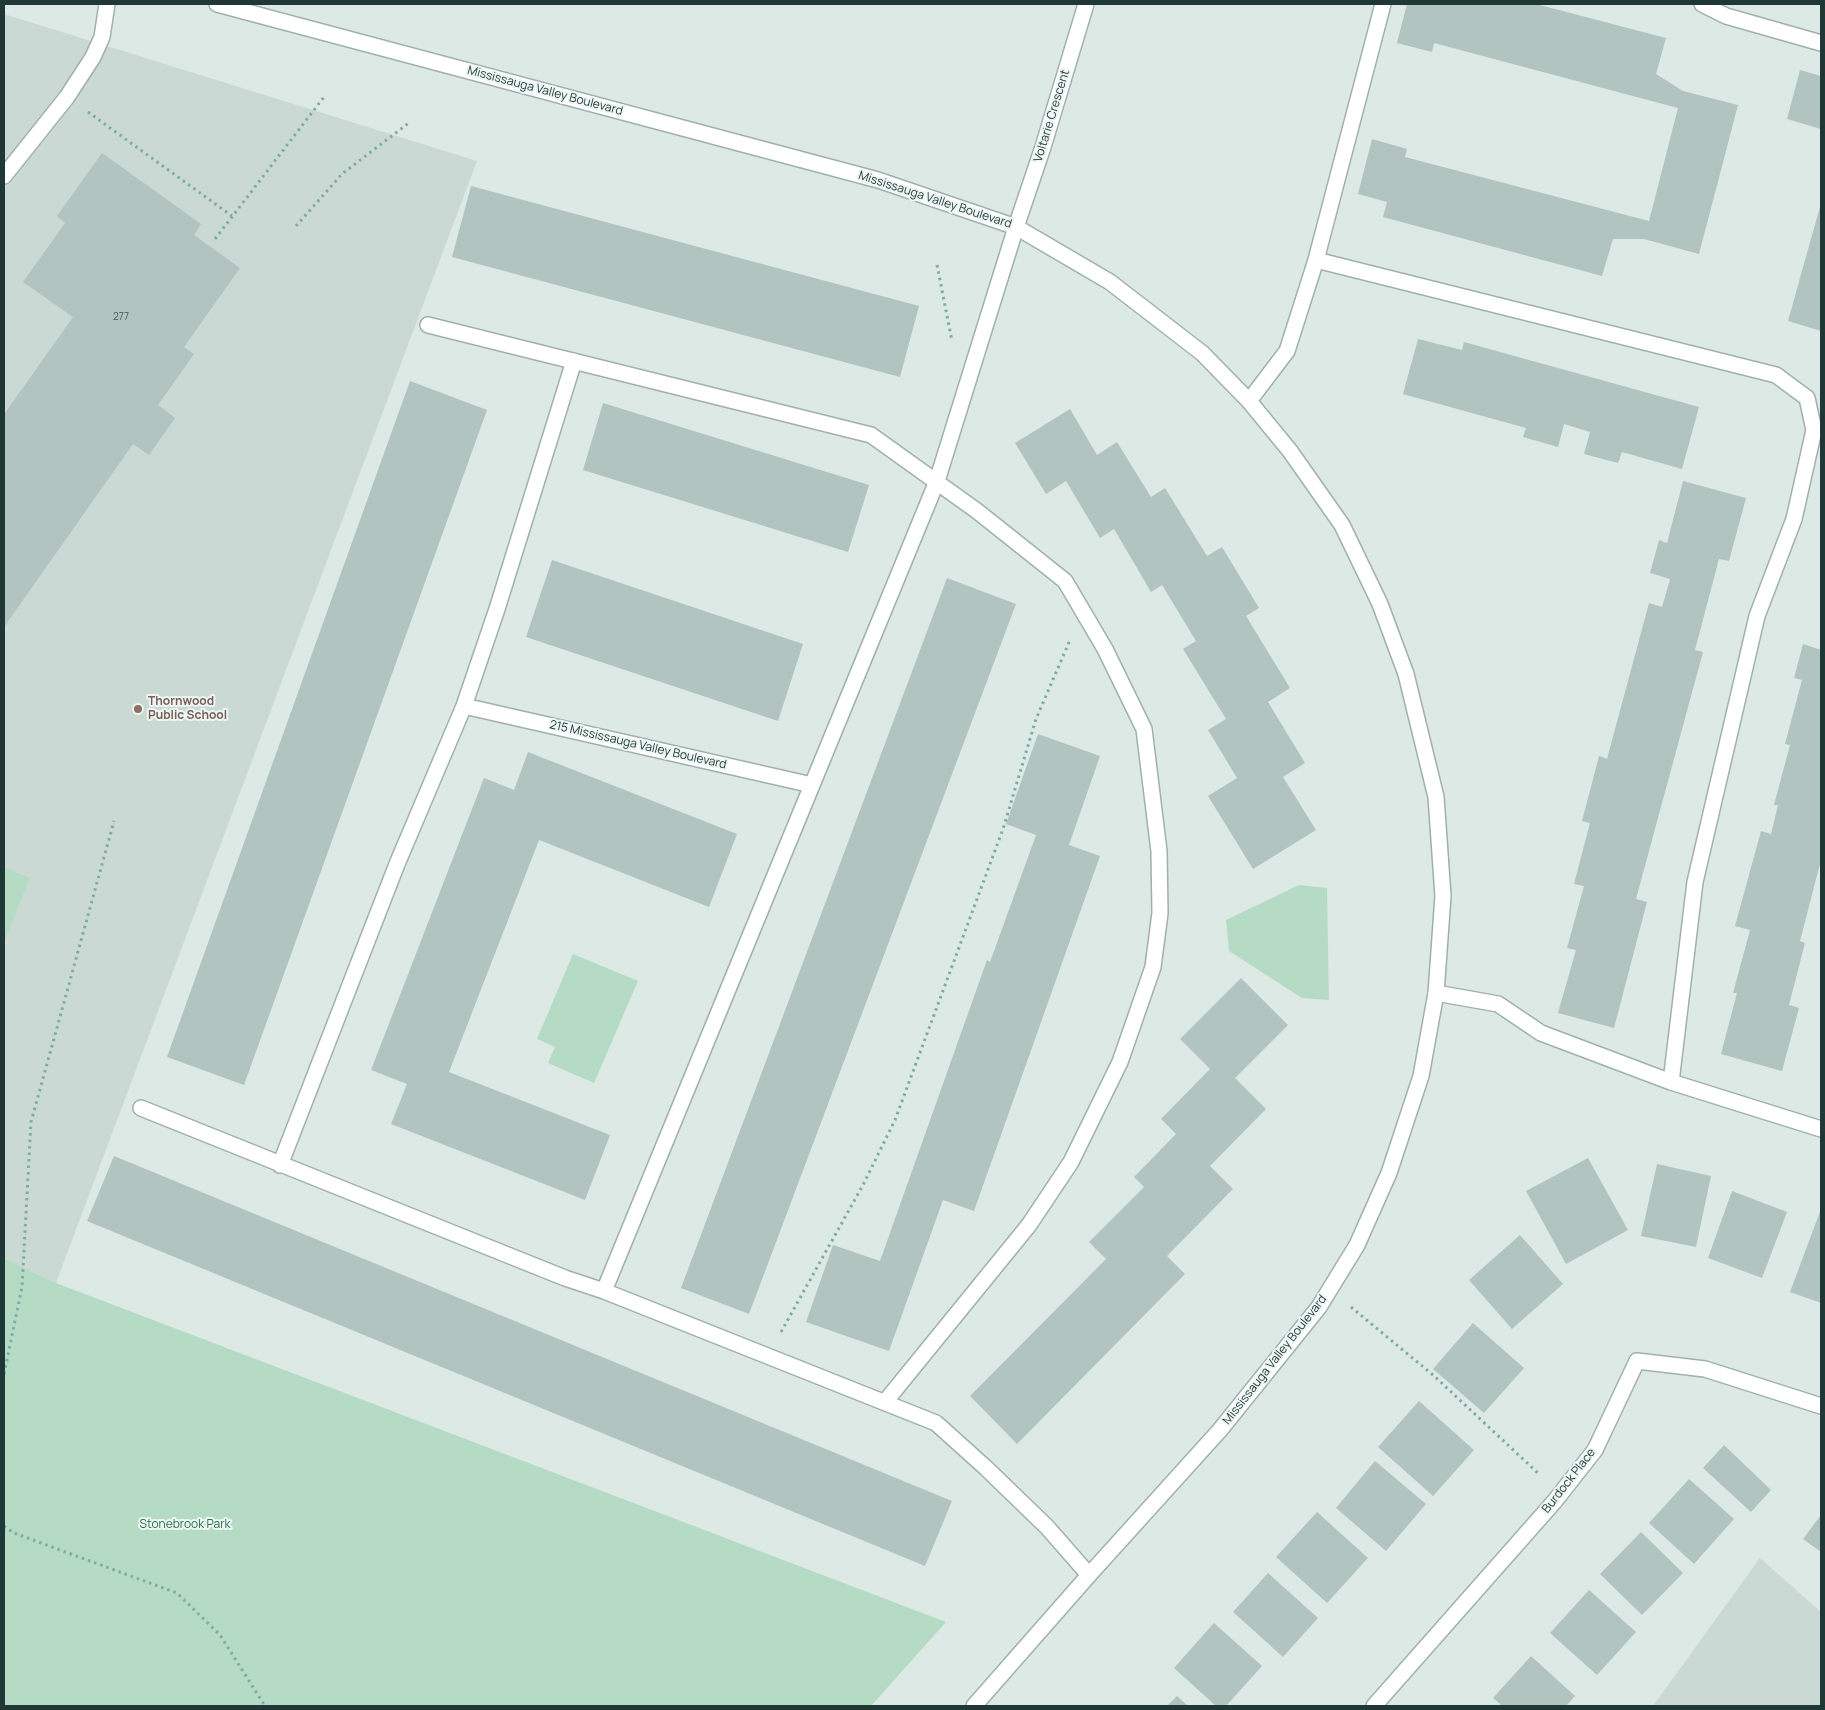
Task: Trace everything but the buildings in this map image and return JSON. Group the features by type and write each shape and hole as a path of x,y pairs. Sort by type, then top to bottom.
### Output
{"street":[{"path":"4,176 67,97 93,56 102,36 107,4"},
{"name":"Mississauga Valley Boulevard","path":"218,4 878,180 1016,227 1110,282 1202,353 1249,400 1290,451 1342,526 1380,604 1406,674 1436,797 1443,896 1436,993 1421,1076 1389,1173 1357,1245 1319,1307 1220,1430 974,1706"},
{"name":"Voltarie Crescent","path":"604,1292 937,481 1016,227 1043,147 1086,4"},
{"path":"1249,400 1287,351 1316,260 1383,4"},
{"path":"1702,4 1726,16 1821,43"},
{"path":"1316,260 1776,374 1807,398 1814,430 1794,519 1757,616 1695,882 1671,1082"},
{"path":"428,325 871,435 977,511 1065,581 1105,649 1144,729 1159,851 1160,913 1153,967 1120,1062 1071,1162 1029,1225 885,1402"},
{"path":"280,1165 397,864 464,706 497,609 574,361"},
{"name":"215 Mississauga Valley Boulevard","path":"464,706 812,785"},
{"path":"1436,993 1498,1004 1542,1033 1671,1082 1821,1129"},
{"path":"141,1108 565,1278 936,1423 986,1468 1047,1528 1089,1575"},
{"name":"Burdock Place","path":"1374,1706 1554,1502 1595,1450 1637,1361 1705,1369 1821,1406"}],"path":[{"path":"67,97 232,216"},
{"path":"215,239 324,97"},
{"path":"296,226 342,174 410,122"},
{"path":"938,265 952,344 971,370"},
{"path":"767,1356 863,1185 895,1120 1003,828 1036,718 1082,611"},
{"path":"4,1374 22,1287 31,1122 114,820"},
{"path":"1351,1307 1433,1375 1539,1474"},
{"path":"4,1526 14,1533 177,1593 220,1635 265,1706"}],"shaded area":[{"name":"Thornwood Public School","path":"4,14 477,161 56,1283 4,1258"},
{"path":"1760,1558 1821,1612 1821,1706 1653,1706"}],"green space":[{"path":"4,867 30,878 4,943"},
{"path":"1299,885 1327,888 1329,1000 1302,998 1229,951 1226,920"},
{"path":"573,954 638,981 594,1083 548,1063 555,1047 537,1039"},
{"name":"Stonebrook Park","path":"4,1258 56,1283 946,1622 871,1706 4,1706"}],"place":[{"name":"Thornwood Public School","path":"138,709"}]}
